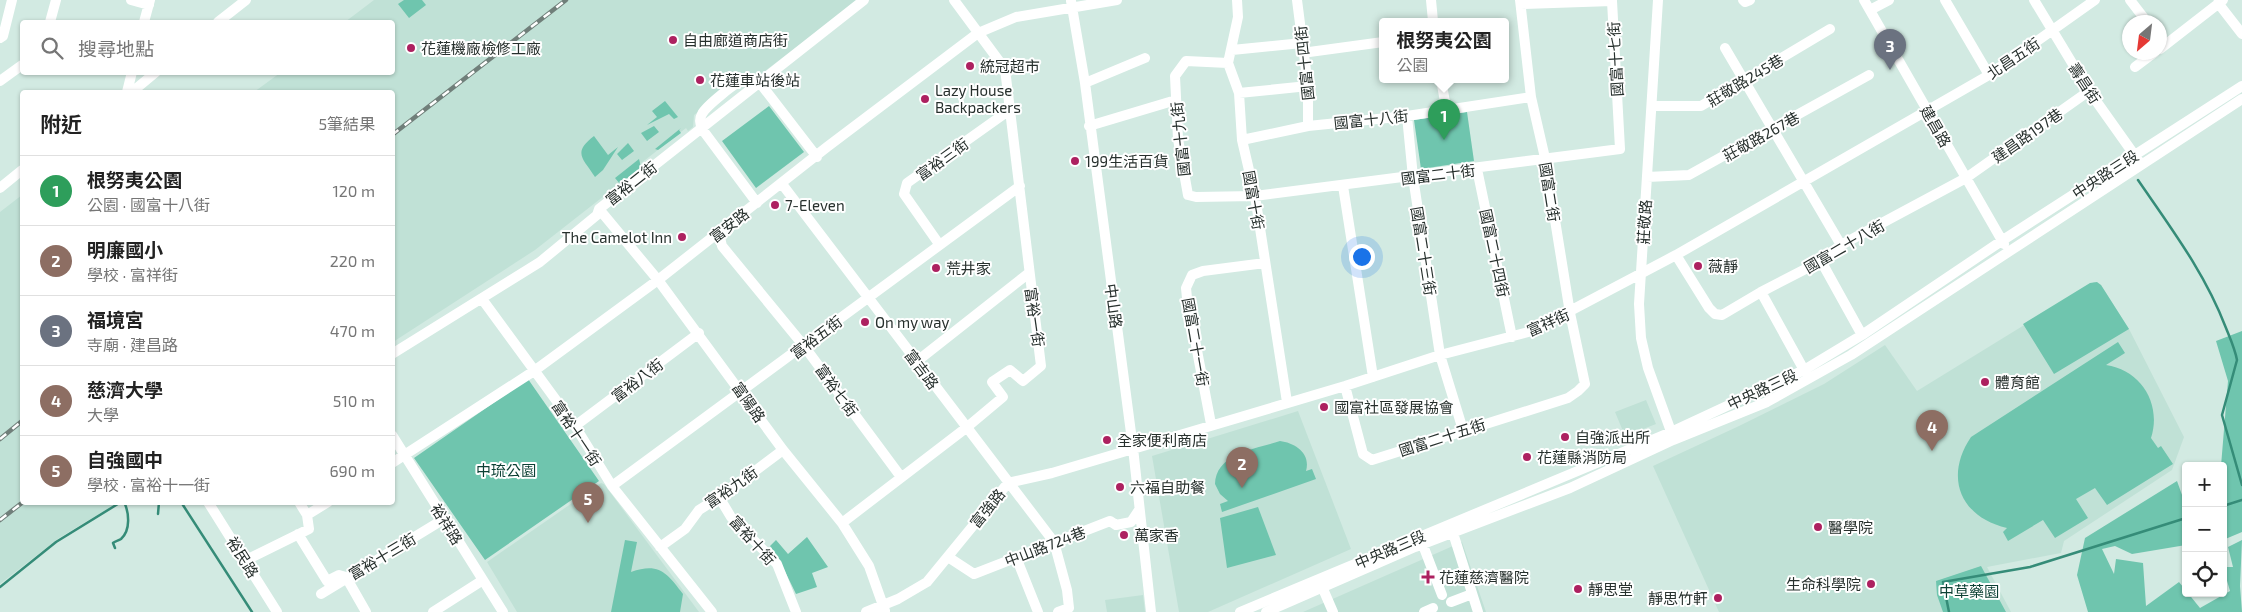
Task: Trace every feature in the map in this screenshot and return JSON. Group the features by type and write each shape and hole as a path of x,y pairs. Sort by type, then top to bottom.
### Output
{"street":[{"path":"0,38 3,36 12,0"},
{"path":"51,20 56,0"},
{"path":"131,0 149,3 145,20"},
{"path":"221,20 246,0"},
{"path":"760,83 864,0"},
{"name":"富裕一街","path":"842,524 1003,397 992,382 1010,370 1023,381 1041,366 1005,69 954,0"},
{"name":"富安路","path":"395,461 534,371 658,280 817,157 827,147 978,33 1016,17 1071,3 1117,0"},
{"path":"1228,62 1238,17 1237,0"},
{"name":"國富十四街","path":"1297,0 1308,86 1308,126"},
{"path":"1431,0 1433,18"},
{"name":"國富十七街","path":"1520,2 1612,0 1620,149"},
{"name":"莊敬路","path":"1658,0 1653,106 1639,304 1641,338 1648,368 1672,436"},
{"path":"1743,0 1745,2 1750,0"},
{"name":"建昌路","path":"1864,0 2003,240 2007,252"},
{"path":"1870,10 1889,0"},
{"path":"1945,0 1989,75"},
{"name":"壽昌街","path":"2034,0 2089,91 2141,164"},
{"name":"北昌五街","path":"1926,109 1989,75 2095,0"},
{"path":"2130,0 2141,15"},
{"name":"國富二街","path":"1520,2 1531,96 1544,158 1584,384"},
{"path":"2167,42 2221,2 2242,34"},
{"name":"中山路","path":"1071,3 1085,83 1089,126 1133,448 1151,612"},
{"name":"莊敬路245巷","path":"1653,106 1701,106 1830,28"},
{"path":"1232,50 1302,48 1379,42"},
{"path":"1725,48 1842,245"},
{"path":"1085,83 1145,58"},
{"path":"2135,67 2144,60"},
{"name":"國富十九街","path":"1228,62 1186,61 1175,76 1178,139 1188,195 1196,197 1255,196"},
{"name":"國富十街","path":"1228,62 1239,93 1242,140 1255,196 1287,402"},
{"path":"0,82 20,66"},
{"path":"128,90 131,75"},
{"path":"134,90 152,75"},
{"name":"莊敬路267巷","path":"1647,177 1689,174 1774,129 1869,75"},
{"path":"757,203 702,129 699,120 702,111 723,94 742,80 749,78 760,83 817,157"},
{"path":"1442,83 1446,108"},
{"path":"1239,93 1308,86"},
{"name":"中央路三段","path":"1422,540 1453,533 1570,488 1804,370 2242,86"},
{"name":"建昌路197巷","path":"1966,178 2089,91"},
{"name":"國富十八街","path":"1242,140 1308,126 1407,116 1446,108 1531,96"},
{"path":"1089,126 1176,100"},
{"name":"中央路三段","path":"1240,612 1320,583 1672,436 1767,402 1810,378 2242,100"},
{"name":"富裕三街","path":"940,244 904,194 907,183 1011,109"},
{"name":"富祥街","path":"1133,448 1345,386 1440,355 1512,337 1532,330 1570,313 1641,272 1676,255 1804,182 1926,109"},
{"name":"國富二十三街","path":"1407,116 1413,177 1440,355 1463,430"},
{"name":"富裕二街","path":"395,352 540,262 598,215 599,208 702,129"},
{"name":"國富二十街","path":"1255,196 1477,169 1544,158 1620,149"},
{"name":"國富二十四街","path":"1477,169 1512,337"},
{"path":"0,188 20,172"},
{"name":"國富二十八街","path":"1676,255 1709,308 1715,314 1722,315 1761,292 1821,261 1842,245 1966,178"},
{"name":"富吉路","path":"782,184 869,296 916,362 1054,542"},
{"name":"富裕五街","path":"612,486 742,392 869,296 910,270 940,244 1020,186"},
{"path":"1343,186 1373,376"},
{"name":"富陽路","path":"599,208 658,280 783,450 842,524 868,566 884,609"},
{"name":"富裕七街","path":"719,233 722,246 804,346 901,477"},
{"path":"1821,261 1862,334"},
{"name":"國富二十一街","path":"1211,424 1187,298 1188,281 1192,274 1203,271 1265,263"},
{"path":"916,362 1029,273"},
{"path":"1761,292 1804,370"},
{"name":"富裕十一街","path":"482,299 575,426 612,486 712,612"},
{"name":"富裕八街","path":"575,426 699,334"},
{"name":"國富二十五街","path":"1345,386 1363,454 1372,460 1568,398 1578,392 1584,384"},
{"name":"裕祥路","path":"395,440 503,612"},
{"name":"富強路","path":"866,612 884,609 919,588 948,557 1008,483 1052,473 1133,448"},
{"name":"富裕九街","path":"660,547 685,528 699,510 783,450"},
{"name":"富裕十街","path":"719,497 731,518 777,564 796,612"},
{"name":"裕民路","path":"210,505 277,612"},
{"path":"246,560 309,529 307,515 301,505"},
{"path":"307,515 323,505"},
{"name":"中山路724巷","path":"948,557 974,574 1110,521 1116,525 1131,522 1139,510"},
{"name":"富裕十三街","path":"321,594 444,519"},
{"path":"1453,533 1478,612"},
{"path":"298,534 327,581 339,575 346,577 366,612"},
{"path":"1422,540 1442,595"},
{"path":"1054,542 1070,608 1058,612"},
{"path":"1016,557 1038,612"},
{"path":"432,612 483,580"},
{"path":"1320,583 1333,612"},
{"name":"中央路三段","path":"1266,612 1320,583"},
{"path":"1451,602 1472,594"}],"shaded area":[{"path":"374,0 858,0 757,77 745,76 694,115 693,127 688,131 686,128 640,164 641,167 535,250 395,341 395,90 257,90 277,75 395,75 395,20 348,20"},
{"path":"20,197 20,505 114,505 59,538 0,584 0,212"},
{"path":"2094,282 2101,285 2129,329 2184,437 2172,470 2064,541 2061,553 1987,567 2011,612 1719,612 1653,466 1824,384 1885,345 1917,391"},
{"path":"1646,400 1656,424 1625,436 1615,412"},
{"path":"1298,411 1351,549 1208,612 1179,612 1152,456"},
{"path":"601,483 604,484 699,612 517,612 487,562"},
{"name":"花蓮慈濟醫院","path":"1462,542 1486,612 1303,612"},
{"path":"1143,595 1145,612 1107,612 1105,600"}],"green space":[{"path":"404,0 422,0 426,5 409,18 398,4"},
{"path":"665,101 678,117 674,119 669,114 647,125 657,117 652,111"},
{"path":"769,106 804,152 756,188 722,141"},
{"path":"1467,112 1474,161 1421,169 1414,120"},
{"path":"654,126 659,132 647,141 641,133"},
{"path":"681,128 679,130 681,133 658,150 655,149"},
{"path":"594,136 608,155 618,147 603,170 595,177 584,160 581,151"},
{"path":"628,143 634,151 622,160 617,154"},
{"path":"639,159 641,167 620,184 615,178"},
{"path":"2097,282 2101,285 2129,329 2054,374 2023,324 2090,283"},
{"path":"2242,331 2242,532 2227,538 2227,462 2221,462 2228,381 2216,341"},
{"path":"2118,342 2125,353 2106,365 2118,368 2129,374 2139,381 2146,391 2154,413 2151,438 2158,448 2161,446 2173,464 2107,505 2095,488 2076,499 2088,518 2055,538 2043,520 2008,541 2003,532 2007,528 1991,523 1978,515 1968,505 1961,493 1958,480 1959,467 1963,452 1971,437"},
{"name":"中琉公園","path":"528,379 599,481 485,560 414,458"},
{"path":"1280,441 1291,444 1304,454 1307,465 1306,471 1312,469 1316,479 1222,512 1220,504 1228,501 1220,494 1215,484 1217,474 1222,465 1239,454"},
{"path":"2177,481 2182,495 2182,546 2132,554 2115,546 2102,549 2114,574 2116,559 2143,563 2146,606 2179,582 2182,586 2182,597 2191,597 2200,608 2219,597 2227,597 2227,593 2230,591 2227,581 2227,567 2233,567 2228,547 2242,540 2240,586 2242,612 2088,612 2077,575 2085,538"},
{"path":"1258,507 1276,555 1227,568 1220,518"},
{"path":"807,537 828,567 812,573 817,587 796,594 778,557 770,546 776,540 788,554"},
{"path":"625,540 637,542 631,572 649,568 662,571 667,575 683,594 680,612 611,612"},
{"name":"中草藥園","path":"1981,566 2006,612 1943,612 1937,595 1936,581"}],"waterway":[{"path":"2138,180 2198,270 2218,308 2234,348 2237,360 2222,415 2242,485"},
{"path":"2227,505 2242,500"},
{"path":"0,587 56,542 116,505"},
{"path":"115,548 113,543 121,539 128,526 125,505"},
{"path":"158,514 159,505"},
{"path":"183,505 252,612"},
{"path":"1949,612 1943,582 2030,567 2182,519"}],"railway":[{"path":"395,133 566,0"},
{"path":"0,439 20,423"},
{"path":"0,520 20,504"}],"place":[{"name":"自由廊道商店街","path":"673,40"},
{"name":"花蓮機廠檢修工廠","path":"411,48"},
{"name":"統冠超市","path":"970,66"},
{"name":"福境宮","path":"1890,70"},
{"name":"花蓮車站後站","path":"700,80"},
{"name":"Lazy House Backpackers","path":"925,99"},
{"name":"根努夷公園","path":"1444,140"},
{"name":"199生活百貨","path":"1075,161"},
{"name":"7-Eleven","path":"775,205"},
{"name":"The Camelot Inn","path":"682,237"},
{"name":"薇靜","path":"1698,266"},
{"name":"荒井家","path":"936,268"},
{"name":"On my way","path":"865,322"},
{"name":"體育館","path":"1985,382"},
{"name":"國富社區發展協會","path":"1324,407"},
{"name":"自強派出所","path":"1565,437"},
{"name":"全家便利商店","path":"1107,440"},
{"name":"慈濟大學","path":"1932,451"},
{"name":"花蓮縣消防局","path":"1527,457"},
{"name":"六福自助餐","path":"1120,487"},
{"name":"明廉國小","path":"1242,488"},
{"name":"自強國中","path":"588,523"},
{"name":"醫學院","path":"1818,527"},
{"name":"萬家香","path":"1124,535"},
{"name":"花蓮慈濟醫院","path":"1428,577"},
{"name":"生命科學院","path":"1871,584"},
{"name":"靜思堂","path":"1578,589"},
{"name":"靜思竹軒","path":"1718,598"}]}
